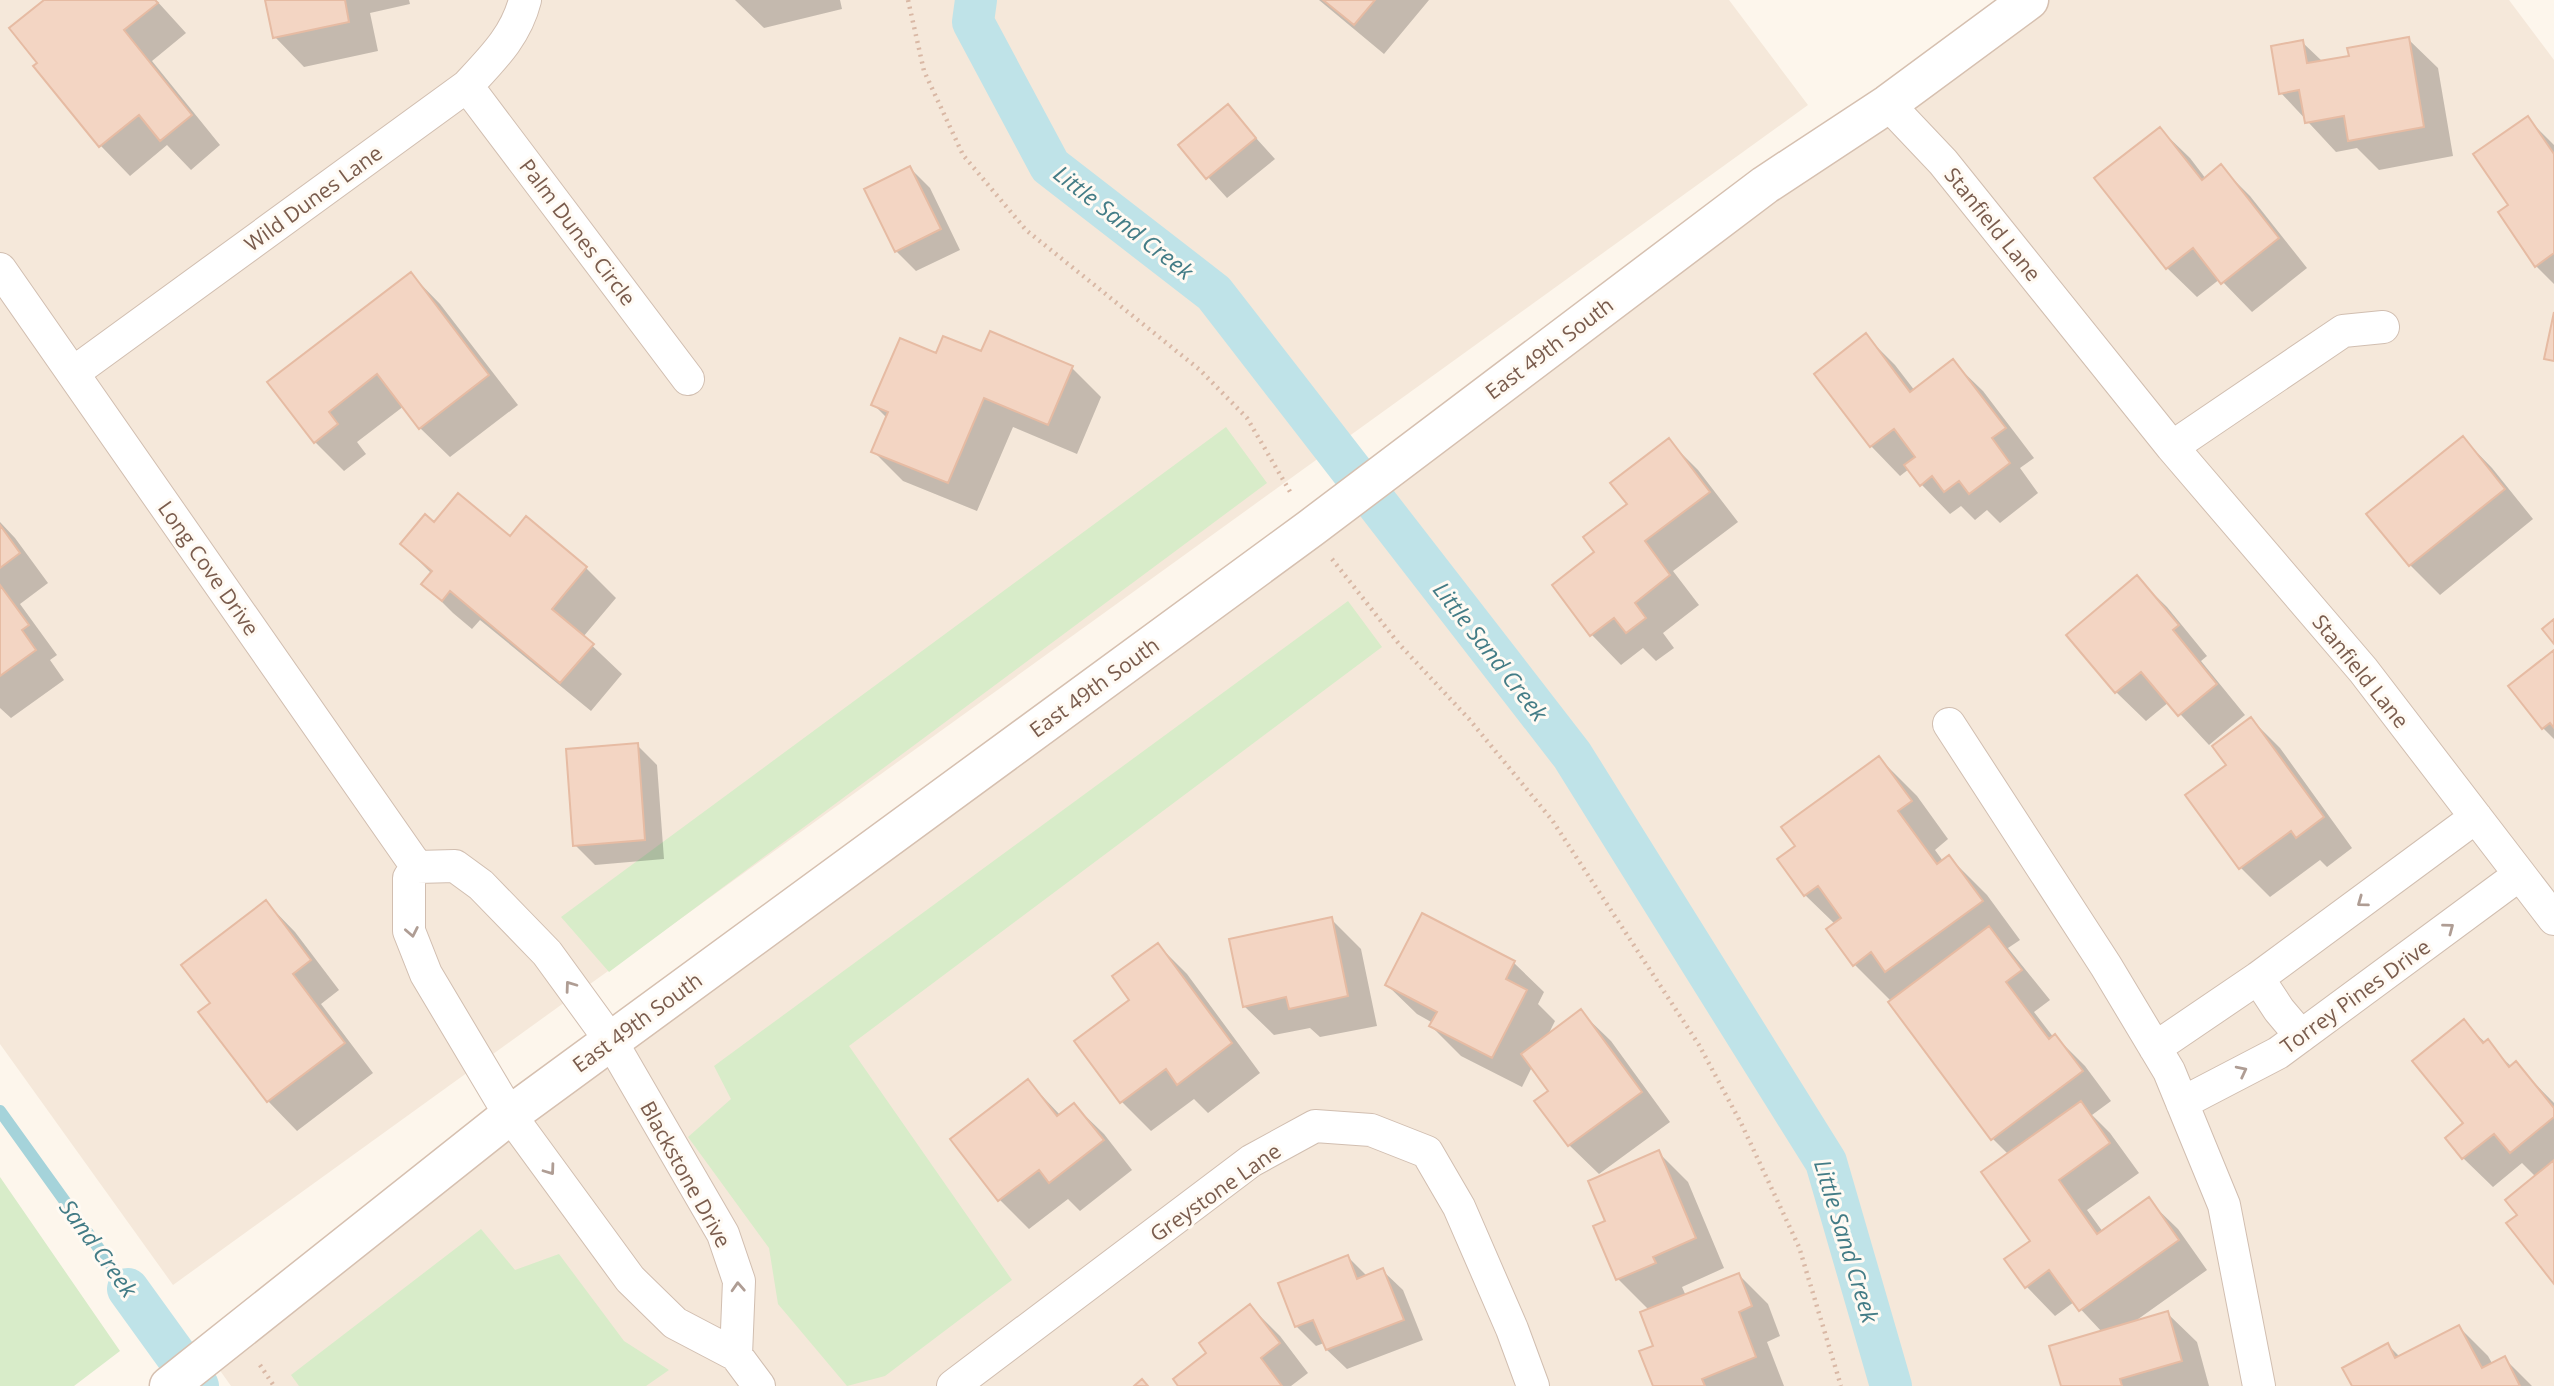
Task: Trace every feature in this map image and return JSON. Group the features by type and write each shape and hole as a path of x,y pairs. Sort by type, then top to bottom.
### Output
{"street":[{"name":"Wild Dunes Lane","path":"73,373 467,86 507,42 520,19 525,0"},
{"name":"East 49th South","path":"169,1386 510,1115 1320,522 1765,185 1888,104 2029,0"},
{"name":"Palm Dunes Circle","path":"467,86 688,379"},
{"name":"Stanfield Lane","path":"1888,104 1943,162 2172,447 2363,670 2519,875 2550,905"},
{"name":"Long Cove Drive","path":"0,269 417,867"},
{"path":"2172,447 2343,331 2383,327"},
{"path":"1949,724 2106,966 2169,1072 2224,1205 2259,1386"},
{"path":"2155,1048 2258,978 2476,817"},
{"path":"611,1041 547,953 481,885 455,866 417,867 409,877 409,931 426,974 510,1115 629,1279 675,1323 736,1355 759,1386"},
{"name":"Torrey Pines Drive","path":"2182,1102 2278,1053 2519,875"},
{"path":"2258,978 2301,1037"},
{"name":"Blackstone Drive","path":"611,1041 723,1234 739,1281 736,1355"},
{"name":"Greystone Lane","path":"953,1386 1251,1161 1315,1125 1371,1130 1427,1152 1459,1207 1512,1329 1533,1386"}],"path":[{"path":"908,0 924,71 963,155 1026,230 1200,370 1247,418 1320,522 1347,581 1469,719 1552,820 1699,1045 1741,1123 1799,1247 1841,1386"}],"shaded area":[{"path":"0,0 1729,0 1808,105 173,1285 0,1044"},
{"path":"2029,0 2509,0 2554,60 2554,1386 231,1386 209,1355"}],"green space":[{"path":"1226,427 1267,483 609,972 561,917"},
{"path":"1348,601 1382,647 849,1046 1012,1280 885,1376 847,1386 778,1304 769,1248 688,1137 731,1099 714,1066"},
{"path":"0,1177 120,1351 74,1386 0,1386"},
{"path":"481,1229 515,1270 559,1254 624,1341 669,1370 646,1386 299,1386 291,1375"}],"building":[{"path":"44,0 155,0 158,3 124,30 192,115 160,141 139,115 99,147 33,66 37,63 9,28"},
{"path":"265,0 345,0 349,22 273,38"},
{"path":"1323,0 1375,0 1354,25"},
{"path":"2409,37 2424,127 2348,141 2344,116 2305,123 2299,90 2279,94 2271,46 2303,40 2307,63 2349,56 2347,48"},
{"path":"1228,104 1256,138 1206,179 1178,145"},
{"path":"2528,116 2554,154 2554,253 2535,267 2498,212 2508,205 2473,154"},
{"path":"2160,127 2202,180 2221,164 2279,238 2221,284 2193,248 2166,269 2094,178"},
{"path":"910,166 941,229 895,252 864,189"},
{"path":"411,272 489,375 419,429 377,374 329,412 338,424 314,443 267,382"},
{"path":"2554,312 2554,361 2544,359"},
{"path":"990,331 1073,366 1048,425 984,398 948,483 871,452 888,412 871,405 900,338 936,353 943,336 981,351"},
{"path":"1866,333 1910,392 1953,359 2006,428 1992,438 2010,463 1969,494 1959,481 1944,492 1932,476 1920,486 1904,465 1915,457 1894,429 1870,447 1814,374"},
{"path":"2463,436 2505,489 2409,566 2366,514"},
{"path":"1669,438 1710,492 1645,541 1670,575 1635,603 1646,618 1626,633 1614,618 1590,636 1552,585 1594,552 1583,537 1627,504 1610,483"},
{"path":"458,493 510,536 526,516 587,567 552,609 594,644 560,683 450,591 442,601 421,584 432,571 400,544 425,514 434,522"},
{"path":"0,525 20,553 0,568"},
{"path":"2137,575 2179,625 2173,630 2217,684 2178,716 2141,672 2115,693 2066,635"},
{"path":"0,585 29,625 22,630 36,650 0,676"},
{"path":"2554,619 2554,644 2542,629"},
{"path":"2554,650 2554,728 2550,723 2542,729 2508,686"},
{"path":"2251,717 2324,817 2296,838 2291,831 2239,869 2185,795 2226,765 2212,746"},
{"path":"638,743 645,840 573,846 566,749"},
{"path":"1879,756 1912,801 1898,811 1937,864 1949,855 1983,901 1885,972 1871,952 1853,966 1826,929 1841,918 1818,886 1804,896 1777,859 1795,846 1781,827"},
{"path":"266,900 311,960 293,974 345,1043 267,1102 198,1012 210,1003 181,965"},
{"path":"1422,913 1515,961 1506,979 1527,990 1492,1058 1429,1026 1437,1012 1385,985"},
{"path":"1332,917 1348,996 1289,1009 1286,997 1243,1007 1229,939"},
{"path":"1989,926 2022,970 2006,982 2049,1039 2055,1034 2083,1071 1991,1140 1888,1002"},
{"path":"1158,943 1232,1043 1177,1085 1166,1069 1120,1103 1074,1041 1129,1000 1112,976"},
{"path":"1581,1009 1642,1092 1568,1146 1534,1101 1548,1091 1521,1054"},
{"path":"2464,1019 2483,1043 2488,1039 2509,1067 2516,1061 2554,1108 2554,1117 2510,1153 2494,1134 2462,1159 2445,1138 2463,1123 2412,1061"},
{"path":"1028,1079 1057,1116 1074,1103 1104,1140 1049,1183 1039,1170 998,1201 950,1139"},
{"path":"2081,1101 2110,1143 2059,1180 2097,1234 2149,1197 2179,1240 2079,1311 2049,1270 2025,1288 2004,1259 2030,1241 1981,1172"},
{"path":"1659,1150 1696,1238 1653,1257 1656,1263 1616,1280 1593,1226 1605,1221 1588,1181"},
{"path":"2554,1160 2554,1284 2506,1223 2517,1215 2505,1200"},
{"path":"1348,1255 1357,1279 1383,1268 1404,1320 1326,1350 1313,1320 1295,1327 1278,1283"},
{"path":"1739,1273 1752,1306 1739,1312 1756,1357 1702,1379 1705,1386 1653,1386 1639,1351 1653,1346 1640,1312"},
{"path":"1250,1304 1280,1343 1261,1358 1282,1386 1178,1386 1173,1379 1206,1353 1199,1343"},
{"path":"2168,1311 2182,1361 2120,1379 2122,1386 2061,1386 2049,1346"},
{"path":"2459,1325 2482,1368 2505,1356 2520,1386 2352,1386 2342,1368 2388,1343 2395,1358"},
{"path":"1142,1379 1148,1386 1134,1386"}],"waterway":[{"name":"Little Sand Creek","path":"976,0 973,22 1050,166 1214,293 1572,755 1826,1162 1891,1386"},
{"name":"Sand Creek","path":"0,1111 128,1289"},
{"name":"Sand Creek","path":"128,1289 198,1386"}]}
